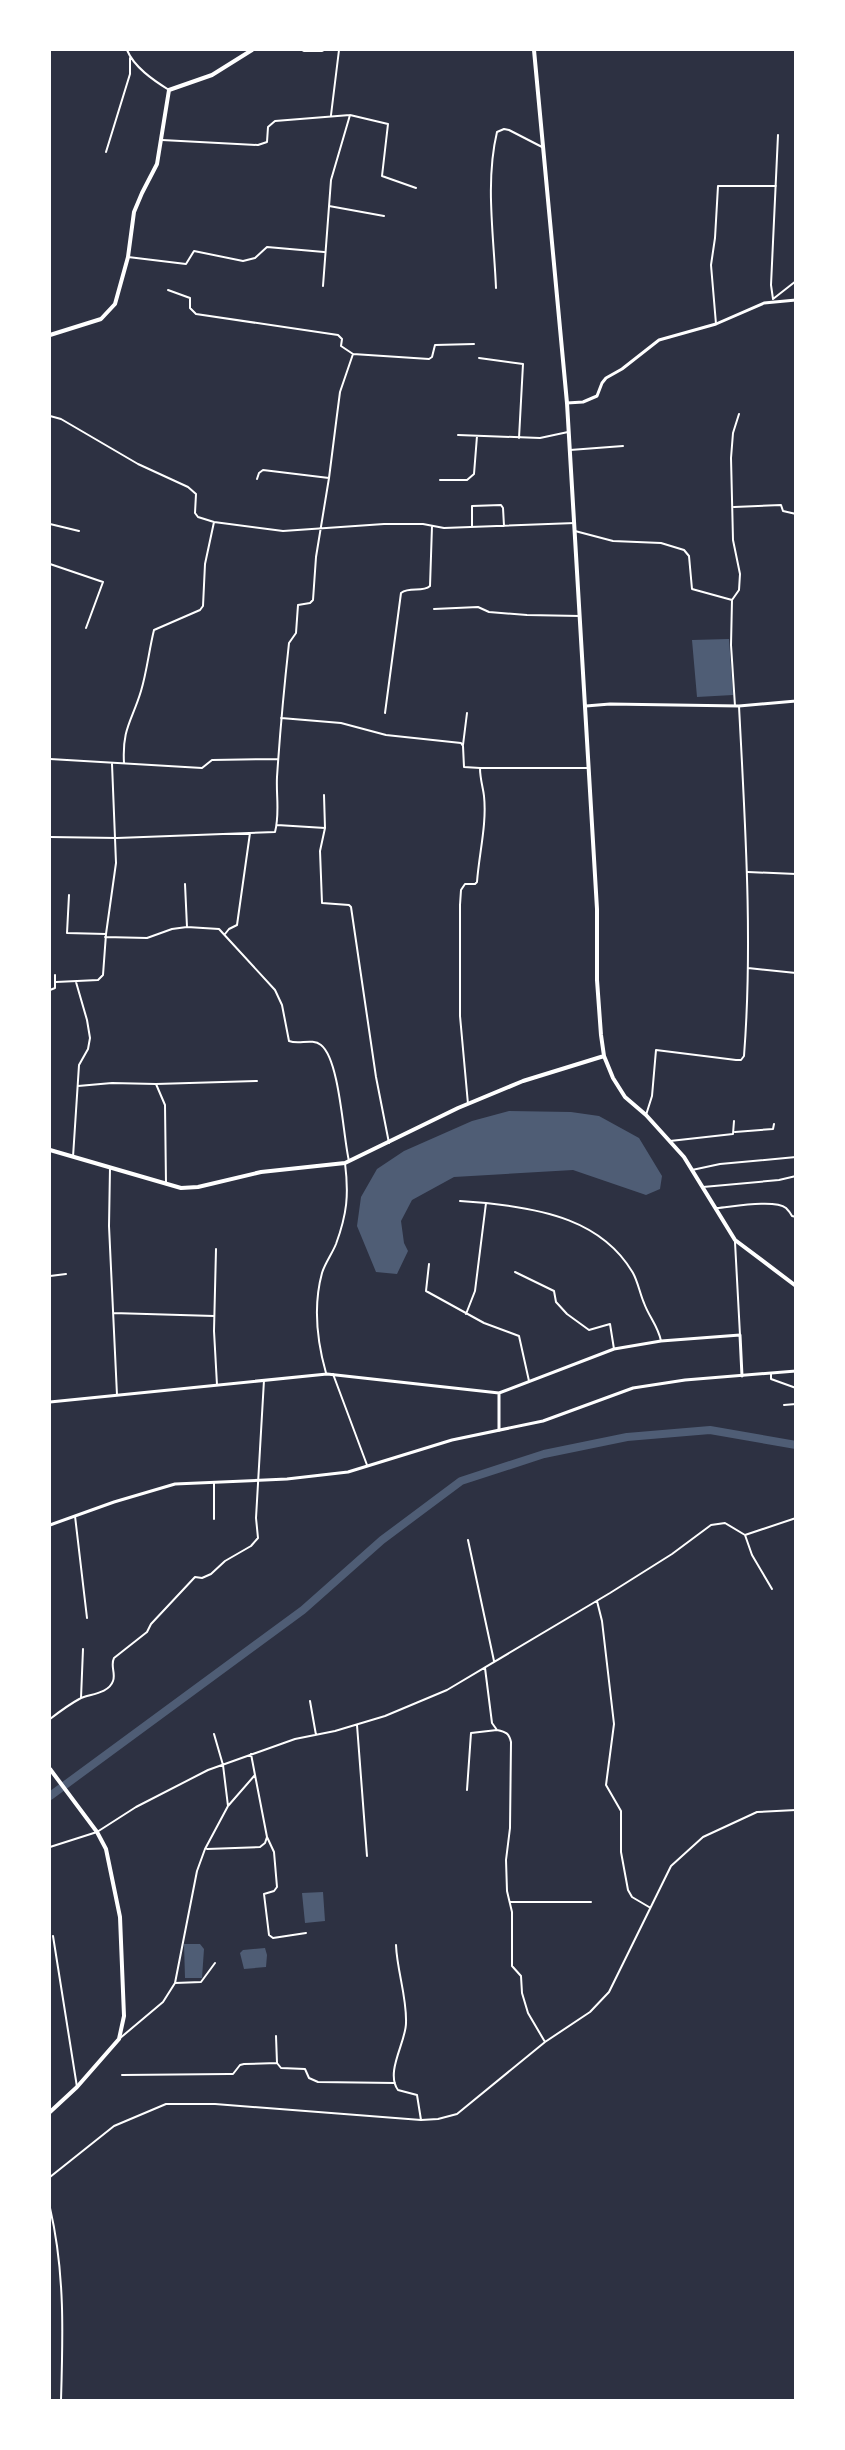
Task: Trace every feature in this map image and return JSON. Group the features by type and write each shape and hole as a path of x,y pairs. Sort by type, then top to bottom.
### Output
{"highway":[{"path":"50,335 100,318 115,304 128,257 134,212 157,164 169,90 212,75 252,50"},
{"path":"304,50 322,50"},
{"path":"534,50 567,403 590,768 597,909 597,980 604,1056 613,1078 625,1097 646,1115 670,1141 704,1187 735,1240 795,1286"},
{"path":"50,1150 181,1188 198,1187 261,1172 347,1162 468,1104 523,1081 604,1056"},
{"path":"50,1769 97,1832 106,1849 120,1917 124,2016 119,2039 77,2087 50,2112"}],"street":[{"path":"106,152 130,74 130,58 127,50"},
{"path":"331,115 339,50"},
{"path":"130,58 155,81 169,90"},
{"path":"323,286 331,180 350,115"},
{"path":"162,140 258,145 267,141 268,127 275,121 350,115 388,124 382,176 416,188"},
{"path":"496,288 492,197 494,144 497,132 504,129 517,132 544,148"},
{"path":"772,300 778,135"},
{"path":"716,324 711,265 718,186 776,186"},
{"path":"329,206 384,216"},
{"path":"128,257 186,264 194,251 243,261 255,258 267,247 324,252"},
{"path":"567,403 583,402 597,396 606,378 622,369 659,340 716,324 772,300 795,281"},
{"path":"168,290 190,298 190,308 196,314 338,334 342,339 341,346 353,354 429,358 432,357 435,345 474,344"},
{"path":"772,300 795,300"},
{"path":"50,837 117,838 273,832 277,825 280,718 290,644 296,633 297,607 313,600 313,584 340,392 353,354"},
{"path":"479,358 523,364 519,438"},
{"path":"646,1115 652,1096 656,1050 736,1060 741,1060 744,1056 749,995 748,872 731,645 732,600 739,590 740,574 734,540 732,449 733,433 739,414"},
{"path":"50,416 61,419 138,464 188,487 196,494 194,510 198,517 214,522 283,531 384,524 472,527 575,523"},
{"path":"458,435 540,438 569,432"},
{"path":"440,480 471,478 474,474 477,436"},
{"path":"570,450 623,446"},
{"path":"257,479 263,470 329,478"},
{"path":"472,527 472,506 503,505 504,526"},
{"path":"734,507 781,505 783,511 795,514"},
{"path":"124,763 123,742 141,690 154,630 200,610 203,606 205,564 214,522"},
{"path":"50,524 79,531"},
{"path":"385,714 401,593 406,590 426,589 430,586 432,526"},
{"path":"575,531 613,541 661,543 684,550 689,556 692,589 732,600"},
{"path":"50,564 103,582 86,628"},
{"path":"434,609 478,607 489,612 580,616"},
{"path":"586,706 610,704 737,706 795,701"},
{"path":"467,713 462,745 464,766 590,768"},
{"path":"280,718 341,723 386,735 462,745"},
{"path":"50,759 202,768 212,760 278,759"},
{"path":"56,982 101,979 116,863 117,838 112,764"},
{"path":"468,1104 460,1016 460,904 461,890 465,884 477,882 484,816 484,794 480,780 480,768"},
{"path":"324,795 325,828 320,851 322,903 351,907 377,1087 389,1143"},
{"path":"50,809 50,820"},
{"path":"277,825 325,828"},
{"path":"225,935 229,929 237,926 250,833"},
{"path":"748,872 795,874"},
{"path":"186,884 188,927"},
{"path":"69,895 67,933 147,938 172,928 217,928 275,990 282,1005 289,1041 315,1042 325,1050 339,1095 349,1191 336,1244 322,1272 317,1307 318,1342 327,1374"},
{"path":"748,968 795,973"},
{"path":"50,990 55,988 54,975"},
{"path":"73,1157 79,1065 88,1049 90,1038 76,982"},
{"path":"78,1086 112,1083 257,1082"},
{"path":"156,1084 165,1105 166,1184"},
{"path":"734,1121 735,1132"},
{"path":"670,1141 773,1129 774,1124"},
{"path":"692,1170 739,1162 795,1157"},
{"path":"110,1168 109,1226 117,1395"},
{"path":"704,1187 770,1181 795,1176"},
{"path":"460,1201 545,1211 567,1218 609,1243 635,1275 646,1307 662,1341"},
{"path":"466,1314 475,1291 486,1203"},
{"path":"717,1208 779,1205 787,1208 795,1217"},
{"path":"735,1240 742,1376"},
{"path":"216,1249 214,1316 218,1385"},
{"path":"429,1264 426,1291 466,1314 519,1336 530,1383"},
{"path":"515,1272 554,1291 556,1302 567,1314 590,1330 610,1324 614,1349"},
{"path":"50,1276 66,1274"},
{"path":"113,1313 214,1316"},
{"path":"50,1402 327,1374 500,1393 614,1349 662,1341 740,1335"},
{"path":"50,1526 114,1502 175,1484 259,1481 348,1472 452,1440 543,1421 633,1388 685,1380 795,1371"},
{"path":"333,1374 367,1466"},
{"path":"771,1374 771,1380 795,1388"},
{"path":"50,1719 81,1698 98,1694 112,1684 114,1658 147,1632 151,1624 195,1577 202,1578 211,1574 225,1560 251,1546 258,1538 256,1518 264,1380"},
{"path":"499,1430 500,1393"},
{"path":"784,1405 795,1404"},
{"path":"214,1482 214,1519"},
{"path":"75,1516 87,1618"},
{"path":"745,1535 795,1518"},
{"path":"50,1847 97,1832 145,1803 223,1765 295,1739 357,1725 447,1690 597,1601 672,1554 711,1525 724,1522 745,1535 752,1555 772,1589"},
{"path":"468,1540 494,1661"},
{"path":"597,1601 602,1622 614,1724 606,1785 621,1811 621,1852 628,1890 632,1897 651,1908"},
{"path":"81,1698 82,1649"},
{"path":"485,1666 492,1723 497,1730"},
{"path":"310,1701 316,1735"},
{"path":"357,1725 367,1857"},
{"path":"467,1790 471,1733 497,1730 506,1732 511,1742 510,1828 506,1860 512,1966 521,1976 522,1993 528,2013 545,2042"},
{"path":"214,1734 223,1765 228,1806"},
{"path":"251,1754 267,1837 277,1866 276,1889 264,1894 269,1937 306,1933"},
{"path":"119,2039 163,2002 175,1983 193,1882 205,1849 228,1806 255,1775"},
{"path":"50,2177 114,2126 166,2104 214,2104 421,2120 438,2119 457,2114 545,2042 591,2012 609,1992 671,1866 703,1837 757,1812 795,1810"},
{"path":"205,1849 260,1847 265,1843 267,1837"},
{"path":"510,1902 591,1902"},
{"path":"53,1936 77,2087"},
{"path":"396,1945 406,2023 396,2060 395,2083 398,2090 417,2095 421,2120"},
{"path":"175,1983 201,1983 214,1963"},
{"path":"276,2036 277,2063 281,2068 304,2069 309,2078 318,2082 395,2083"},
{"path":"122,2075 233,2074 240,2065 244,2064 277,2063"},
{"path":"50,2208 64,2318 61,2400"}],"water":[{"path":"729,639 733,695 697,697 692,640"},
{"path":"509,1111 571,1112 599,1116 639,1138 662,1176 660,1189 646,1195 573,1170 454,1177 412,1200 401,1221 404,1243 408,1251 397,1274 376,1272 357,1226 361,1197 377,1169 404,1151 472,1121"},
{"path":"323,1892 325,1921 305,1923 302,1893"},
{"path":"184,1944 200,1944 204,1949 202,1978 185,1978"},
{"path":"265,1948 266,1967 244,1969 240,1953 243,1950"}],"waterway":[{"path":"50,1796 303,1610 382,1540 461,1481 544,1454 627,1437 710,1430 796,1445"}]}
